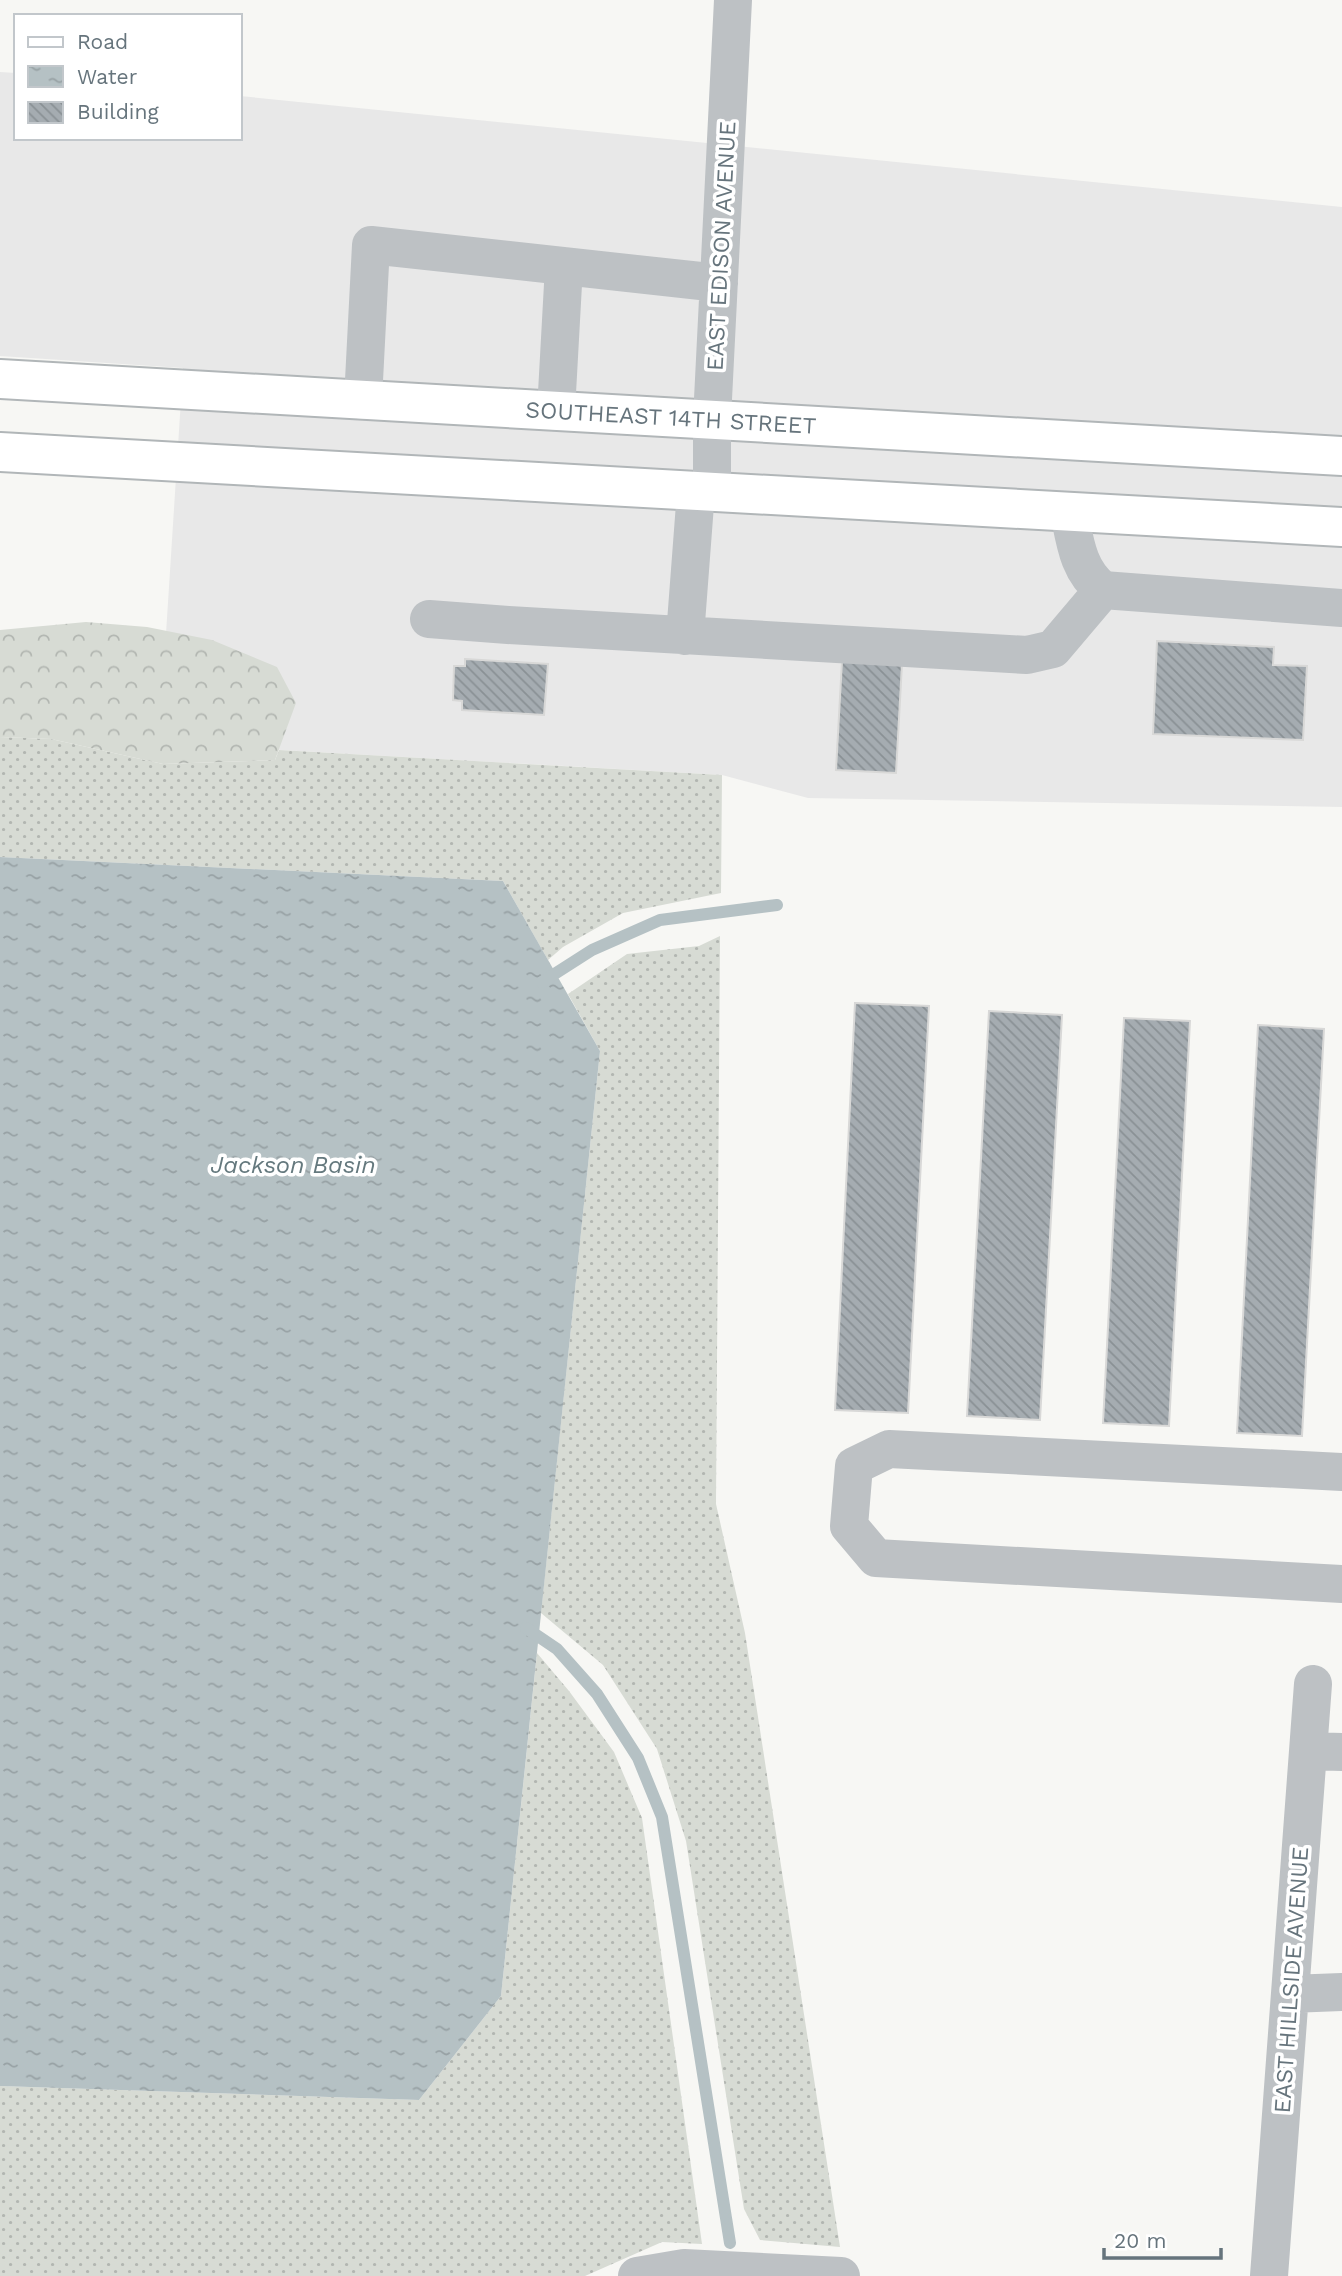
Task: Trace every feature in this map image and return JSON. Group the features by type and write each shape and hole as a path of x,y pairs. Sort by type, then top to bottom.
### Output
{"main road":[{"name":"SOUTHEAST 14TH STREET","path":"0,379 1342,456"},
{"path":"0,452 1342,527"}],"street":[{"name":"EAST EDISON AVENUE","path":"685,636 712,419 733,0"},
{"path":"363,400 372,245 719,284"},
{"path":"556,411 564,266"},
{"path":"1069,513 1079,560 1091,581 1104,590 1342,608"},
{"path":"429,619 1027,655 1053,649 1104,590"},
{"path":"1342,1472 889,1449 854,1466 849,1526 876,1558 1342,1584"},
{"name":"EAST HILLSIDE AVENUE","path":"1269,2276 1290,1994 1325,1751 1313,1684"},
{"path":"1290,1994 1342,1992"},
{"path":"637,2276 684,2268 841,2276"}],"shaded area":[{"path":"0,72 14,73 14,140 242,140 242,96 1342,207 1342,807 808,798 722,775 159,743 183,368 0,356"}],"green space":[{"path":"86,622 147,627 212,640 277,667 296,703 275,760 163,764 51,739 0,737 0,630"},
{"path":"0,737 51,739 163,764 275,760 279,750 722,775 721,893 623,913 563,947 548,960 503,881 0,857"},
{"path":"720,936 716,1504 745,1633 840,2247 760,2240 744,2209 686,1841 657,1749 603,1665 541,1613 600,1051 568,994 627,954 699,946"},
{"path":"537,1653 614,1752 642,1818 702,2244 662,2242 585,2276 0,2276 0,2086 419,2100 501,1996"}],"water":[{"name":"Jackson Basin","path":"0,857 503,881 600,1051 501,1996 419,2100 0,2086"}],"building":[{"path":"1157,641 1274,647 1273,665 1307,666 1303,740 1153,734"},
{"path":"465,659 548,664 544,715 462,710 462,701 453,700 454,666 465,666"},
{"path":"842,661 902,664 896,773 836,770"},
{"path":"855,1003 929,1006 908,1413 835,1410"},
{"path":"989,1011 1062,1015 1040,1420 967,1416"},
{"path":"1124,1018 1190,1021 1169,1426 1103,1423"},
{"path":"1258,1025 1324,1029 1302,1436 1237,1433"}],"waterway":[{"path":"542,982 592,950 660,920 777,905"},
{"path":"526,1628 557,1649 597,1694 638,1758 662,1817 730,2243"}]}
